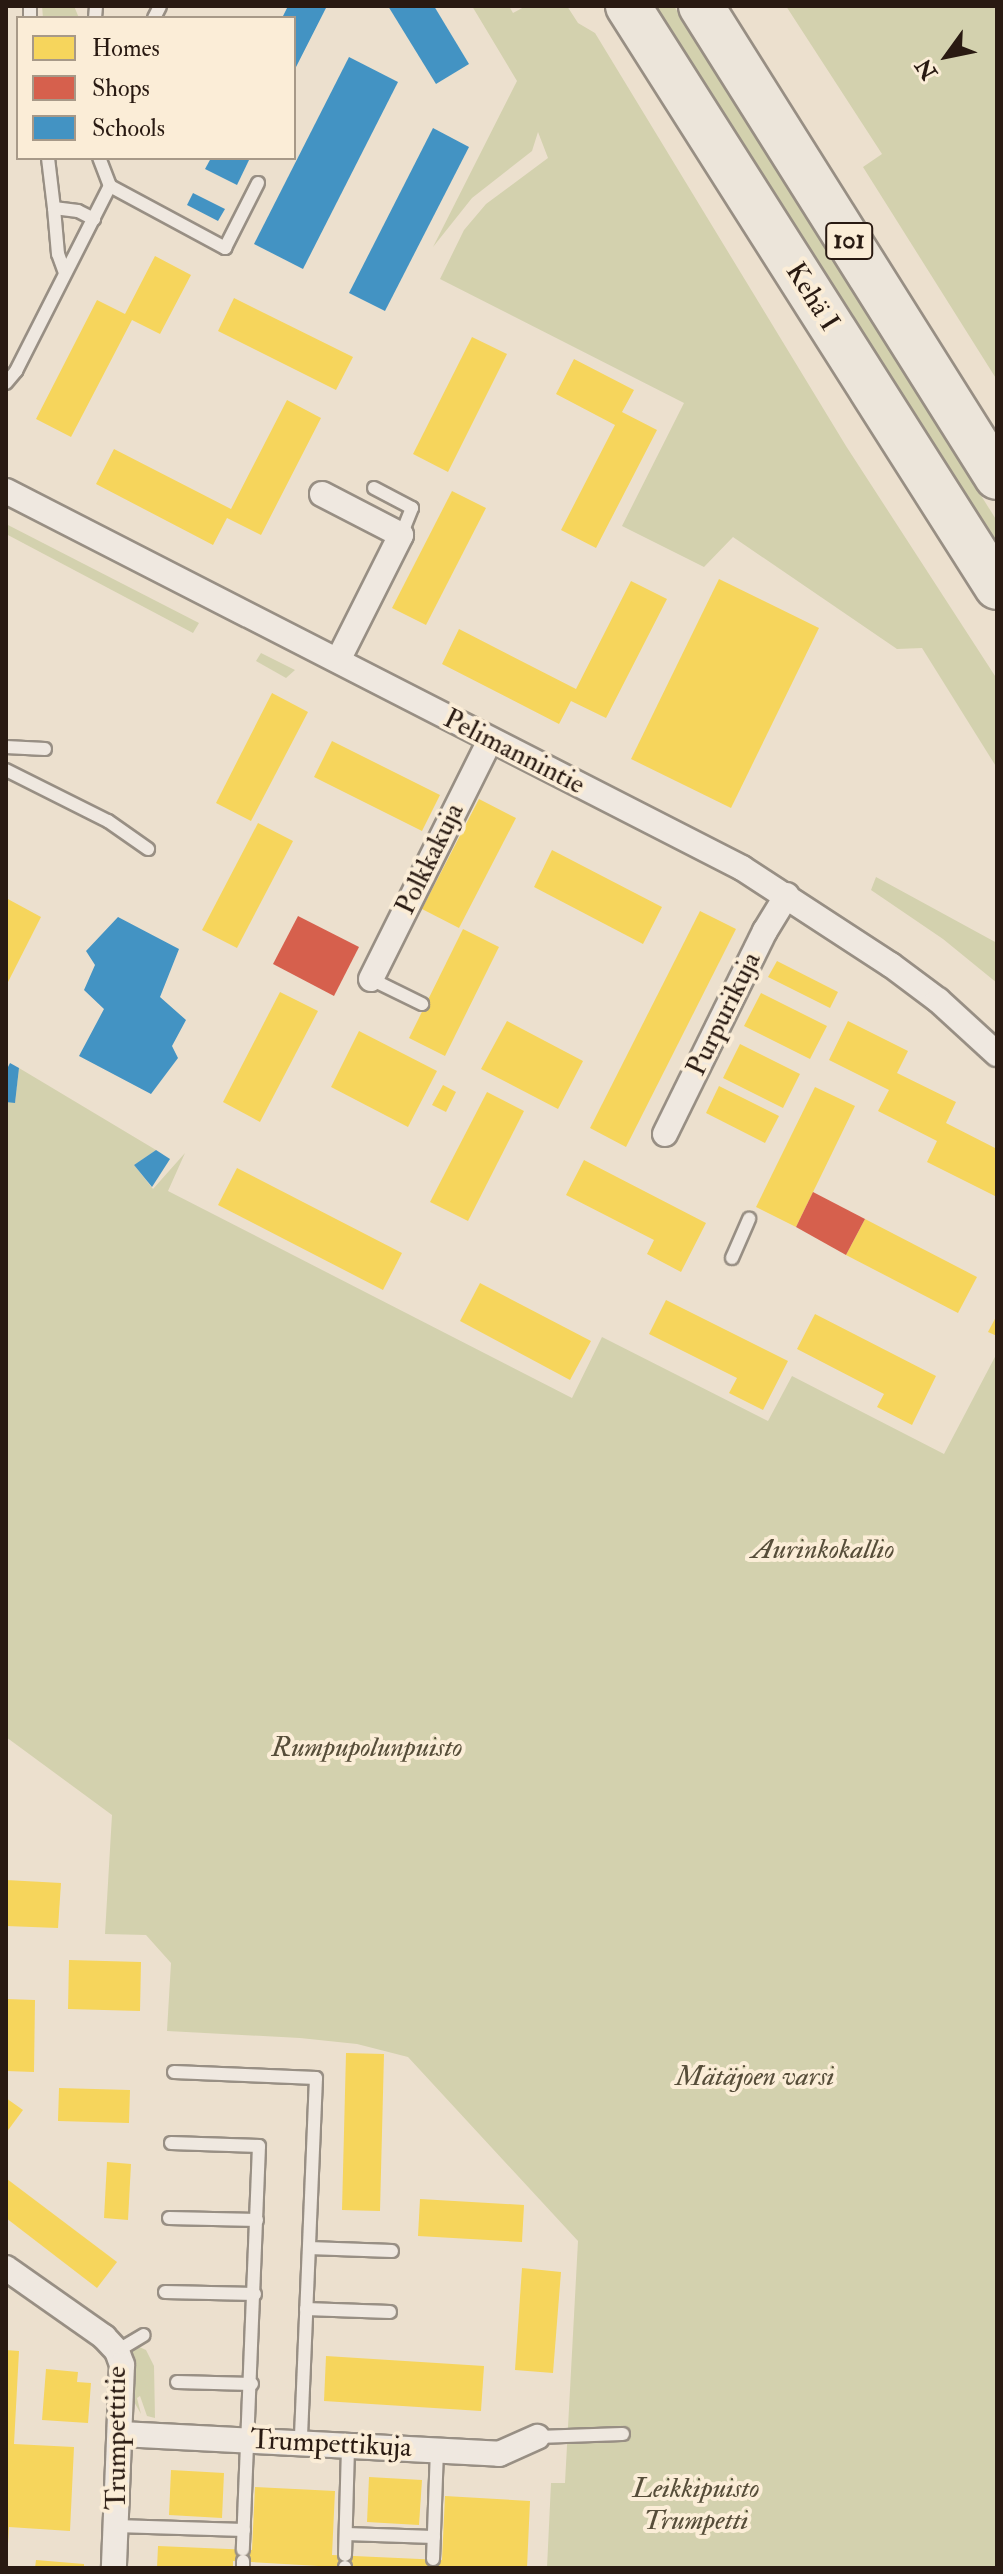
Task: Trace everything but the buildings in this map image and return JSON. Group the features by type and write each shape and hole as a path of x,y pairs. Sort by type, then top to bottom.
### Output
{"highway":[{"name":"Kehä I","path":"628,6 997,587"},
{"name":"101","path":"701,6 997,477"}],"street":[{"name":"Pelimannintie","path":"6,491 742,868 787,895 938,1000 997,1054"},
{"path":"322,494 401,535 338,660"},
{"name":"Polkkakuja","path":"371,979 490,740"},
{"name":"Purpurikuja","path":"665,1134 765,931 787,895"},
{"name":"Trumpettitie","path":"6,2268 104,2337 117,2351 122,2365 114,2568"},
{"name":"Trumpettikuja","path":"121,2434 499,2454 537,2437"}],"lane":[{"path":"48,160 58,254 65,273"},
{"path":"100,160 110,186 225,248 258,183"},
{"path":"6,383 16,371 110,186"},
{"path":"54,208 78,211 94,219"},
{"path":"374,488 412,508 401,535"},
{"path":"6,747 45,749"},
{"path":"6,770 108,821 148,849"},
{"path":"371,979 422,1004"},
{"path":"732,1258 749,1219"},
{"path":"174,2072 316,2078 301,2442"},
{"path":"171,2143 259,2146 243,2560"},
{"path":"169,2218 257,2220"},
{"path":"309,2248 392,2251"},
{"path":"165,2292 255,2294"},
{"path":"306,2309 390,2312"},
{"path":"117,2351 144,2335"},
{"path":"177,2382 252,2384"},
{"path":"537,2437 623,2434"},
{"path":"345,2563 348,2445"},
{"path":"433,2559 437,2450"},
{"path":"116,2526 244,2530"},
{"path":"346,2534 434,2537"}],"green space":[{"path":"42,6 74,6 78,16 43,16"},
{"path":"472,6 509,6 513,13 526,6 567,6 578,23 595,33 846,446 997,679 997,768 922,648 897,649 733,537 704,567 622,526 684,403 440,279 464,230 486,204 548,158 538,132 532,151 472,198 433,247 517,81"},
{"path":"655,6 674,6 997,521 997,549"},
{"path":"786,6 997,6 997,380 863,167 882,154"},
{"path":"6,524 199,623 193,633 6,534"},
{"path":"261,653 295,670 286,678 256,661"},
{"path":"876,877 997,943 997,983 943,939 871,890"},
{"path":"19,1068 156,1150 134,1165 153,1189 185,1153 168,1191 572,1398 602,1337 768,1421 792,1376 944,1454 997,1353 997,2568 547,2568 551,2483 565,2483 578,2241 408,2057 357,2044 167,2031 171,1963 146,1935 105,1934 112,1815 6,1737 6,1102 15,1102"},
{"path":"137,2346 146,2350 154,2366 155,2418 147,2416 140,2396 137,2398 141,2414 133,2400 134,2371 128,2351"}],"park label":[{"name":"Aurinkokallio","path":"823,1550"},
{"name":"Rumpupolunpuisto","path":"367,1748"},
{"name":"Mätäjoen varsi","path":"755,2077"},
{"name":"Leikkipuisto Trumpetti","path":"696,2505"}]}
